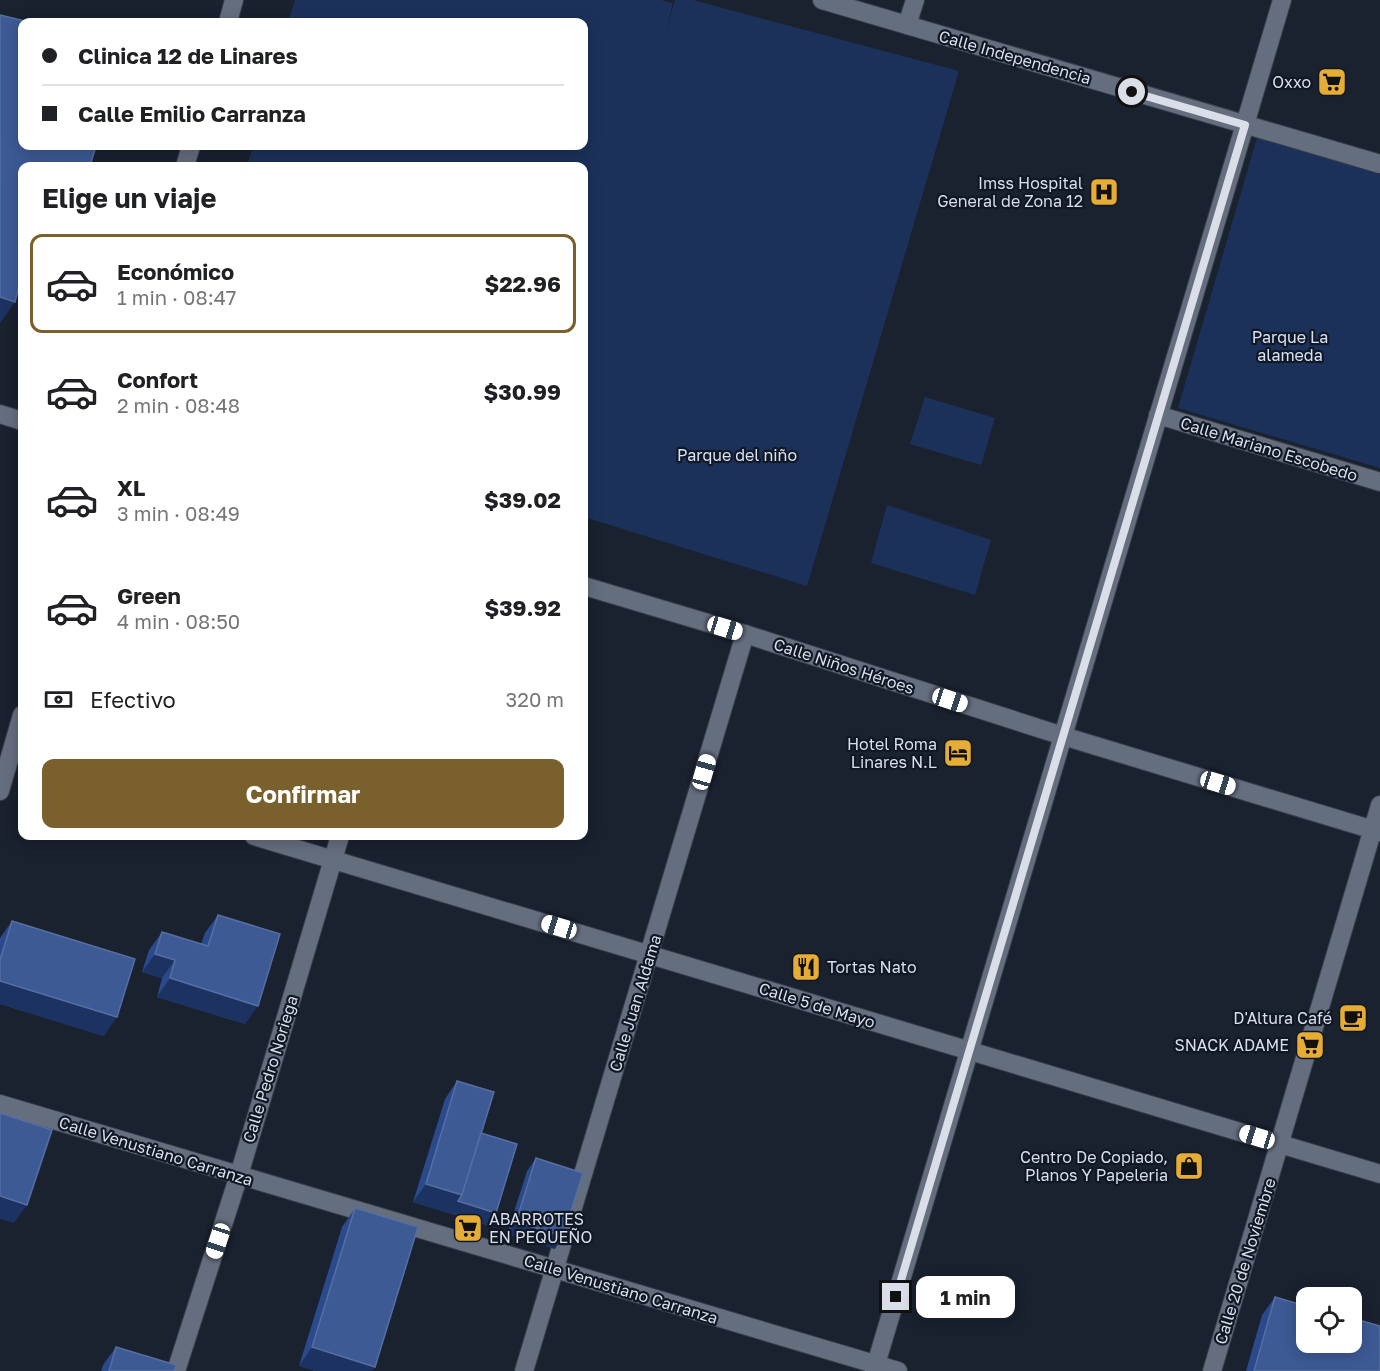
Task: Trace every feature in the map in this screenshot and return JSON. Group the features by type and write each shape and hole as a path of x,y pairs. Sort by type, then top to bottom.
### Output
{"street":[{"path":"229,18 234,0"},
{"name":"Calle Independencia","path":"822,0 1380,164"},
{"path":"907,25 915,0"},
{"path":"875,1368 1282,0"},
{"path":"0,414 18,420"},
{"name":"Calle Mariano Escobedo","path":"1158,416 1380,482"},
{"name":"Calle Niños Héroes","path":"588,587 1376,831"},
{"name":"Calle Juan Aldama","path":"524,1371 745,634"},
{"path":"0,791 18,731"},
{"name":"Calle 20 de Noviembre","path":"1212,1371 1279,1144 1376,831 1380,805"},
{"name":"Calle 5 de Mayo","path":"267,840 1380,1174"},
{"name":"Calle Pedro Noriega","path":"176,1371 239,1175 339,840"},
{"name":"Calle Venustiano Carranza","path":"0,1104 555,1269 875,1368 898,1371"}],"green space":[{"name":"Parque del niño","path":"295,0 661,0 673,3 666,32 675,0 693,0 959,71 807,586 588,518 588,162 248,162 252,150 588,150 588,18 289,18"},
{"name":"Parque La alameda","path":"1259,131 1380,167 1380,468 1178,408"},
{"path":"925,397 995,418 981,465 910,444"},
{"path":"887,505 991,540 975,595 871,563"}],"building":[{"path":"0,15 18,19 18,150 95,150 91,162 18,162 18,290 15,302 0,297"},
{"path":"218,915 280,934 258,1006 170,978 175,960 155,954 162,932 208,946"},
{"path":"12,921 135,959 117,1017 0,981 0,960"},
{"path":"457,1081 494,1092 462,1195 426,1184"},
{"path":"0,1113 52,1130 27,1205 0,1196"},
{"path":"481,1133 517,1144 496,1213 458,1201 462,1195"},
{"path":"536,1158 583,1173 563,1236 516,1222"},
{"path":"355,1208 418,1227 375,1367 312,1347"},
{"path":"1275,1297 1296,1303 1296,1353 1362,1353 1362,1321 1380,1326 1380,1371 1254,1371"},
{"path":"116,1347 176,1365 174,1371 109,1371"}],"place":[{"name":"Oxxo","path":"1332,82"},
{"name":"Imss Hospital General de Zona 12","path":"1104,192"},
{"name":"Hotel Roma Linares N.L","path":"958,753"},
{"name":"Tortas Nato","path":"806,967"},
{"name":"D'Altura Café","path":"1353,1018"},
{"name":"SNACK ADAME","path":"1310,1045"},
{"name":"Centro De Copiado, Planos Y Papeleria","path":"1189,1166"},
{"name":"ABARROTES EN PEQUEÑO","path":"468,1228"}],"route":[{"path":"896,1297 1245,125 1132,92"}]}
